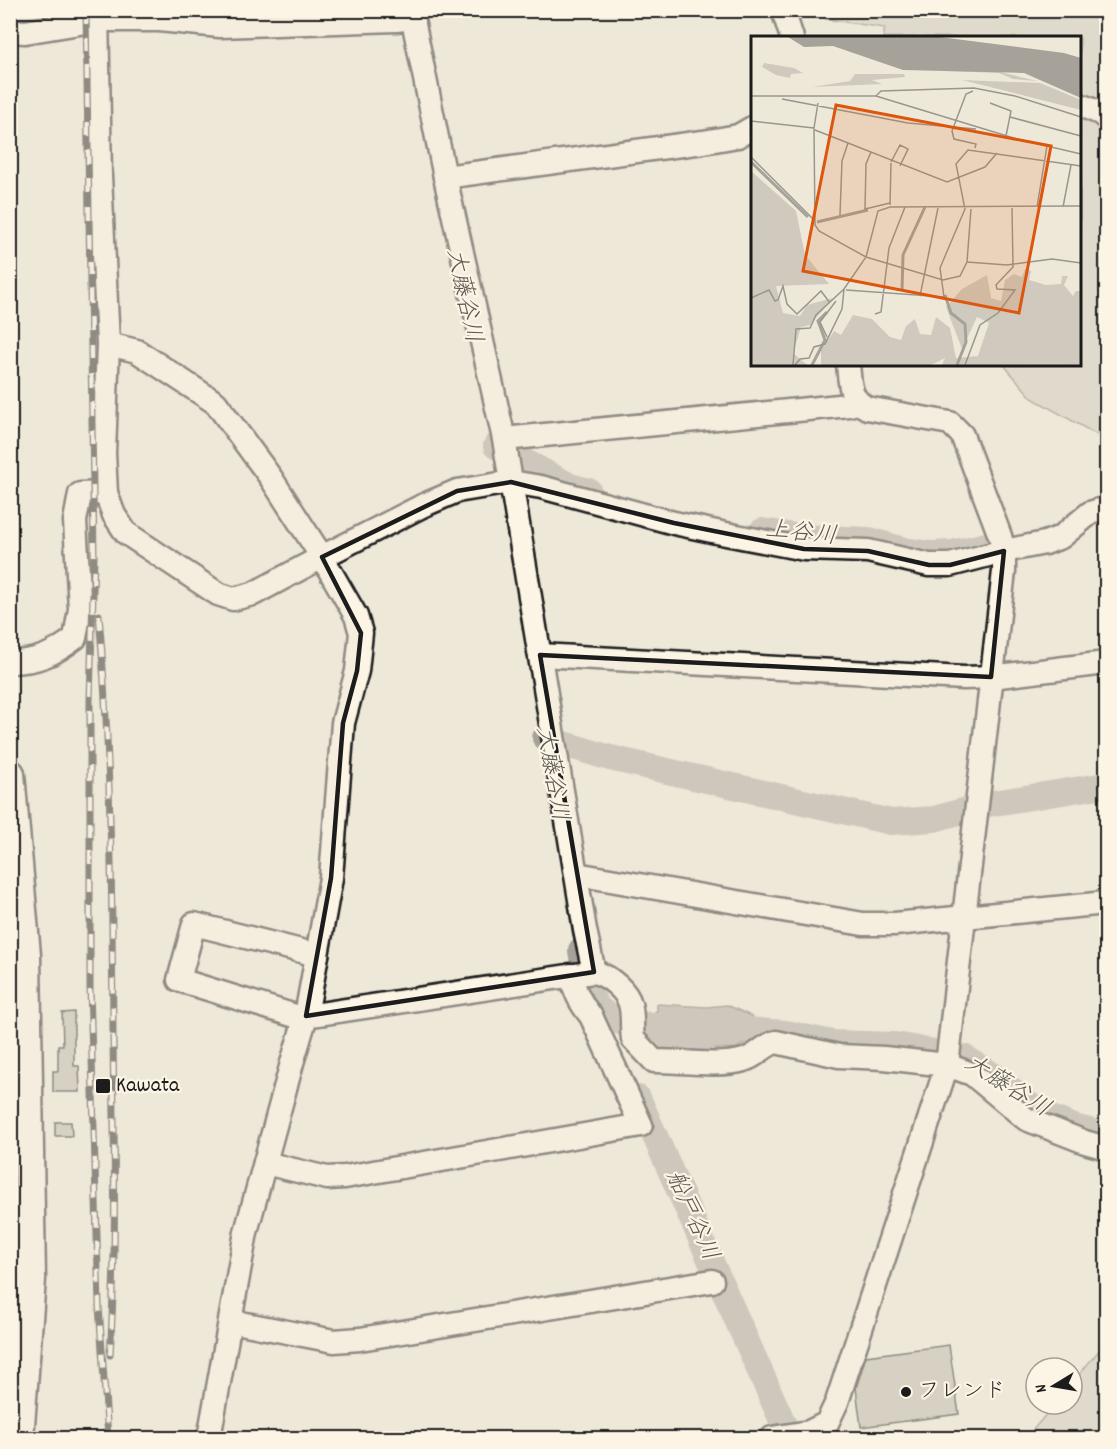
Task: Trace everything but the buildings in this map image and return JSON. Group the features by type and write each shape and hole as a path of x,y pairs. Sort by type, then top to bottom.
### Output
{"main road":[{"path":"10,774 26,955 31,1279 19,1438"}],"street":[{"path":"783,10 791,36"},
{"path":"98,15 100,176 108,344 104,453 106,493 114,515 126,533 218,594 233,598 253,594 422,506 457,491 505,483 541,487 674,523 804,549 868,551 929,566 950,565 1003,544 1053,540 1061,537 1090,513 1107,508"},
{"path":"10,31 25,32 98,15 220,26 406,17 445,177 506,449 505,483 540,656 576,874 583,973 578,997 591,1016 641,1125 345,1177 327,1178 265,1163"},
{"path":"1081,105 1107,118"},
{"path":"445,177 703,142 738,136 751,129"},
{"path":"108,344 137,351 216,403 271,478 322,557 356,616 361,633 357,671 343,723 331,878 306,1017 246,1232 209,1438"},
{"path":"772,1438 809,1432 827,1423 837,1402 949,1056 1004,571 1003,544 962,435 957,428 950,423 867,408 857,403 852,392 848,366"},
{"path":"506,449 857,403"},
{"path":"10,662 27,661 56,653 75,638 80,609 75,521 80,494 106,493"},
{"path":"540,656 919,676 991,677 1107,663"},
{"path":"576,874 862,924 895,924 1107,903"},
{"path":"317,955 194,924 178,980 306,1017 583,973 607,976 626,993 630,1001 633,1040 654,1060 728,1063 745,1060 776,1042 839,1056 884,1058 949,1056 1026,1119 1084,1142 1107,1148"},
{"path":"230,1321 334,1341 478,1321 712,1281"}],"highlighted area":[{"path":"511,482 674,523 804,549 868,551 929,565 950,565 1004,551 991,677 540,655 594,972 306,1016 331,878 343,723 357,671 361,633 322,557 457,491"}],"shaded area":[{"path":"827,10 1106,11 1106,440 1032,398 1005,366 1081,366 1081,36 883,36 885,28 826,19"},
{"path":"657,1004 707,1007 727,1005 753,1017 753,1043 746,1043 736,1048 715,1049 715,1054 658,1052 647,1040 647,1016 657,1011"},
{"path":"1106,1342 1106,1438 1026,1438 1045,1416 1084,1416 1084,1369"}],"waterway":[{"name":"上谷川","path":"496,446 570,486 589,491"},
{"name":"上谷川","path":"762,531 802,537 869,540 904,550 931,554 952,553 987,545"},
{"name":"上谷川","path":"545,738 610,758 891,822 934,819 988,804 1106,785"},
{"name":"大藤谷川","path":"581,950 587,988 597,1007 607,1015 625,1024 681,1026"},
{"name":"大藤谷川","path":"718,1028 786,1033 832,1043 895,1045 964,1057 996,1077 1039,1113 1077,1128 1106,1135"},
{"name":"船戸谷川","path":"638,1098 784,1425"}],"railway":[{"path":"86,10 94,557 90,701 90,987 99,1306 108,1438"},
{"path":"99,615 108,771 112,928 114,1275 110,1355"}],"place":[{"name":"Kawata","path":"103,1086"},
{"name":"フレンド","path":"906,1392"}]}
